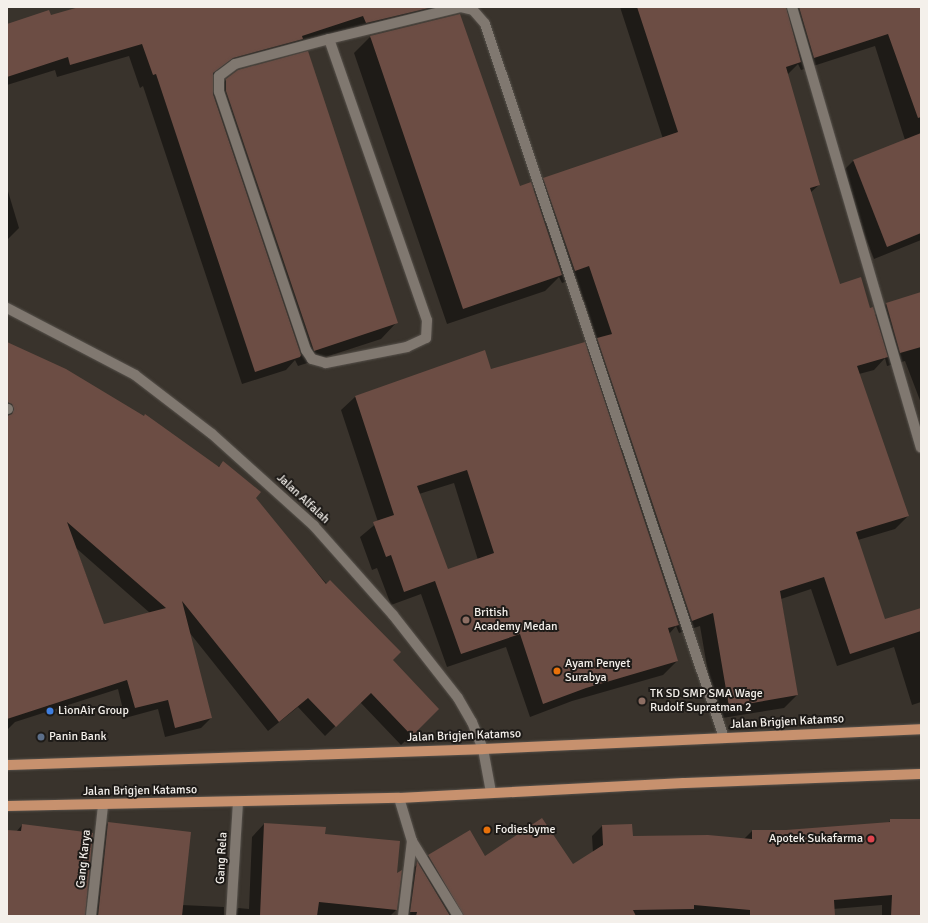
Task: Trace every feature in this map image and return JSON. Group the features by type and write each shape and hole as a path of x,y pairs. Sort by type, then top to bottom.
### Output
{"main road":[{"name":"Jalan Brigjen Katamso","path":"7,766 483,749 921,729"},
{"name":"Jalan Brigjen Katamso","path":"7,806 399,798 492,792 921,774"}],"street":[{"path":"329,39 427,320 426,338 407,347 326,363 312,359 306,350 219,92 219,76 235,64 329,39 460,7 473,10 485,24 724,738"},
{"path":"792,7 921,447"},
{"name":"Jalan Alfalah","path":"7,308 135,375 212,434 314,526 393,615 458,698 472,722 483,749 492,792"},
{"path":"399,798 412,841 458,916"},
{"name":"Gang Rela","path":"231,916 238,802"},
{"name":"Gang Karya","path":"91,916 103,805"},
{"path":"403,916 412,841"}],"building":[{"path":"79,7 433,7 366,23 363,16 302,36 303,39 233,58 213,73 213,94 301,355 300,357 255,372 156,74 153,75 142,44 70,65 68,57 7,77 7,24 49,10 51,15"},
{"path":"637,7 786,7 801,62 786,67 820,185 810,188 840,284 861,277 870,308 873,307 888,357 857,366 909,516 856,532 885,619 921,608 921,631 850,654 824,577 780,591 798,695 729,707 713,613 692,621 597,338 612,334 589,266 575,271 543,178 678,132"},
{"path":"799,7 921,7 921,117 918,118 888,34 814,58"},
{"path":"460,14 520,186 531,182 562,275 463,309 370,36"},
{"path":"308,51 398,323 314,351 226,91 226,79 238,70"},
{"path":"921,133 921,233 887,247 853,160"},
{"path":"921,292 921,347 900,353 886,303"},
{"path":"7,342 66,369 144,416 145,414 219,467 223,461 261,492 256,498 326,584 330,580 401,652 393,660 439,709 412,736 371,693 336,727 308,698 279,722 182,601 212,718 175,728 168,700 135,708 127,680 7,719 7,416 12,414 14,409 12,404 7,402","holes":["67,522 166,608 104,624"]},
{"path":"585,342 679,625 668,628 678,661 586,688 543,704 520,634 461,654 435,581 404,592 391,555 386,557 373,522 394,515 355,396 485,350 491,369","holes":["467,470 494,553 448,569 417,486"]},
{"path":"542,818 573,864 603,845 602,825 632,824 633,836 708,835 752,839 752,830 786,830 890,822 890,819 921,819 921,916 891,916 892,895 834,900 835,916 750,916 750,910 694,905 694,909 633,910 636,916 464,916 428,855 470,830 485,856"},
{"path":"108,822 191,832 182,916 98,916"},
{"path":"264,823 326,827 325,834 400,841 397,873 402,870 397,910 319,902 317,916 260,916"},
{"path":"22,824 93,833 85,916 7,916 7,830 21,831"},
{"path":"417,861 450,916 416,916 417,912 410,912"}],"place":[{"name":"British Academy Medan","path":"466,620"},
{"name":"Ayam Penyet Surabya","path":"557,671"},
{"name":"TK SD SMP SMA Wage Rudolf Supratman 2","path":"642,701"},
{"name":"LionAir Group","path":"50,711"},
{"name":"Panin Bank","path":"41,737"},
{"name":"Fodiesbyme","path":"487,830"},
{"name":"Apotek Sukafarma","path":"871,839"}]}
